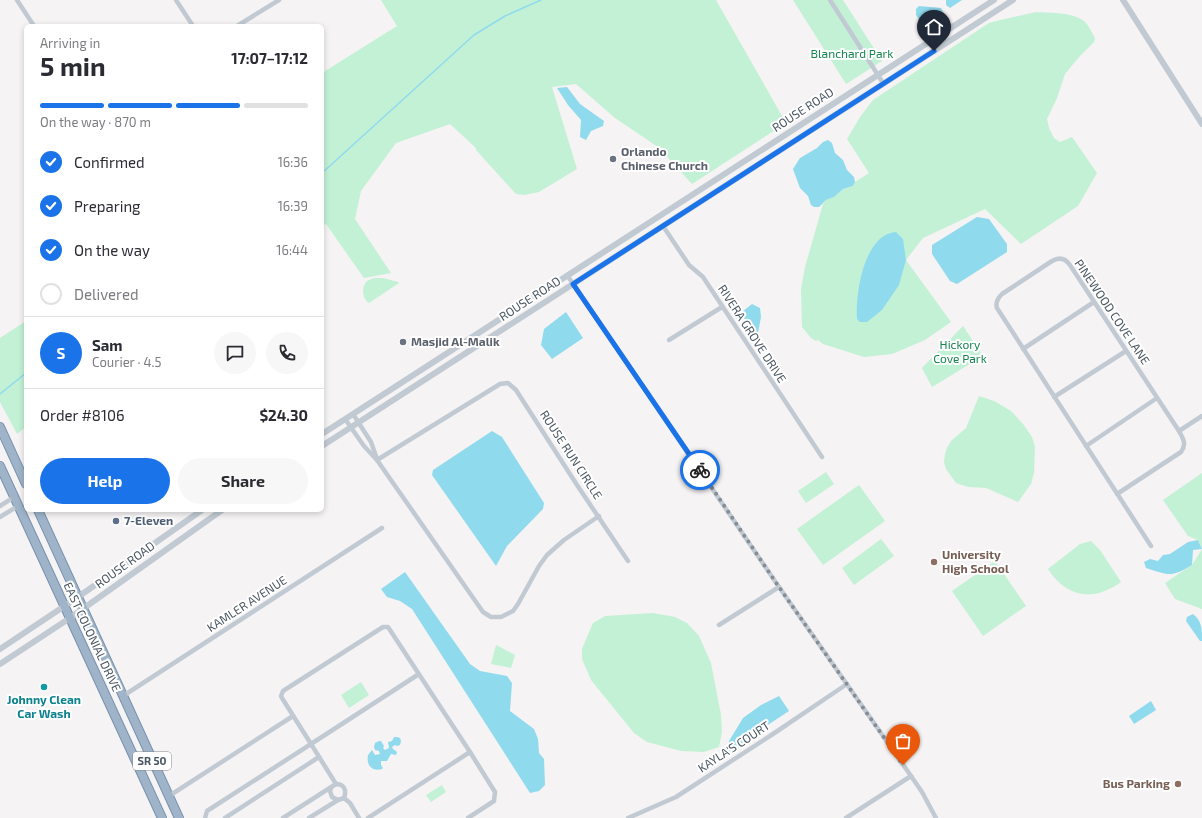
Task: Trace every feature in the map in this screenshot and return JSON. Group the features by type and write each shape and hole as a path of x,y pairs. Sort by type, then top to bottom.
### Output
{"highway":[{"path":"0,427 24,480"},
{"name":"EAST COLONIAL DRIVE","path":"0,466 162,818"},
{"name":"EAST COLONIAL DRIVE","path":"39,512 179,818"}],"street":[{"path":"17,0 33,24"},
{"path":"176,0 192,24"},
{"path":"240,24 279,0"},
{"path":"830,0 883,83"},
{"name":"ROUSE ROAD","path":"324,433 994,0"},
{"name":"ROUSE ROAD","path":"324,445 1013,0"},
{"path":"1123,0 1202,124"},
{"name":"RIVERA GROVE DRIVE","path":"663,226 689,265 703,277 822,457"},
{"name":"PINEWOOD COVE LANE","path":"1117,494 1181,452 1184,442 1157,398 1068,263 1064,259 1052,261 999,296 996,302 998,312 1023,349 1117,494 1151,546"},
{"path":"567,275 779,587 922,792 936,818"},
{"path":"1023,349 1094,302"},
{"path":"669,340 722,307"},
{"path":"1054,397 1126,351"},
{"name":"ROUSE RUN CIRCLE","path":"345,419 364,446 377,460 482,612 491,617 501,617 513,611 547,555 564,540 599,516 577,485 516,390 508,384 500,384 377,460"},
{"path":"1086,446 1157,398"},
{"name":"ROUSE RUN CIRCLE","path":"353,414 371,442 377,460"},
{"path":"1178,431 1202,416"},
{"path":"364,446 371,442"},
{"path":"0,506 14,497"},
{"path":"0,518 18,506"},
{"name":"ROUSE ROAD","path":"0,649 78,597 199,512"},
{"name":"ROUSE ROAD","path":"0,664 70,618 219,512"},
{"path":"599,516 628,561"},
{"name":"KAMLER AVENUE","path":"123,696 382,528"},
{"path":"719,625 779,587"},
{"path":"344,798 346,793 344,787 336,784 281,696 284,691 383,627 388,627 495,792 496,796 494,801 468,818"},
{"path":"205,818 207,811 419,674"},
{"name":"KAYLA'S COURT","path":"628,818 676,797 847,684"},
{"path":"169,796 293,716"},
{"path":"368,818 470,752"},
{"path":"225,818 319,757"},
{"path":"846,818 911,776"},
{"path":"283,818 336,784"},
{"path":"331,788 330,791 332,797 338,800"},
{"path":"309,818 338,800 344,798"},
{"path":"344,798 350,803 359,818"}],"green space":[{"path":"381,0 716,0 786,123 692,184 658,147 615,118 576,84 552,87 577,169 539,192 524,195 516,194 476,150 476,148 450,124 396,143 361,191 355,219 391,273 364,278 326,224 324,225 324,72 397,26"},
{"name":"Blanchard Park","path":"793,0 843,0 882,61 846,84"},
{"path":"1036,12 1075,16 1085,22 1095,38 1094,42 1065,74 1057,98 1047,119 1049,128 1054,138 1060,142 1072,137 1097,173 1078,206 1021,244 985,209 923,238 906,260 951,322 925,340 892,354 864,357 823,344 818,340 816,341 811,338 802,327 801,289 805,267 823,204 826,200 834,197 843,189 853,186 855,182 869,173 847,139 860,117 873,100 989,23"},
{"path":"374,278 383,278 399,283 369,303 365,299 363,290 367,281"},
{"path":"24,322 24,429 17,434 0,402 0,338"},
{"name":"Hickory Cove Park","path":"963,326 983,356 932,387 922,368"},
{"path":"979,396 994,401 1011,411 1032,437 1035,447 1034,473 1031,484 1018,502 986,488 968,487 956,483 946,469 944,462 947,448 951,441 966,428"},
{"path":"826,472 834,484 806,503 798,491"},
{"path":"1202,473 1202,548 1198,540 1188,536 1163,500"},
{"path":"859,485 885,521 823,565 797,529"},
{"path":"881,539 894,556 854,585 842,568"},
{"path":"1091,541 1100,550 1121,582 1100,592 1081,594 1063,586 1055,579 1048,569 1080,544"},
{"path":"1202,549 1202,609 1175,599 1165,583 1192,565"},
{"path":"995,561 1026,606 983,636 952,591"},
{"path":"653,613 675,617 687,623 699,636 711,663 721,715 722,732 719,747 704,752 681,751 647,742 634,733 591,680 582,659 582,649 593,623 605,616"},
{"path":"496,645 515,655 511,668 491,664"},
{"path":"361,682 369,695 349,708 341,695"},
{"path":"442,785 446,792 431,802 426,795"}],"water":[{"path":"946,0 962,0 950,8 946,5"},
{"path":"919,6 941,8 943,12 926,24 922,24 916,15 916,9"},
{"path":"567,87 580,104 604,121 603,126 591,131 586,140 580,137 581,120 568,105 557,88"},
{"path":"828,140 832,143 835,153 843,160 847,170 854,177 855,182 853,186 843,189 834,197 826,200 819,207 814,207 811,205 808,196 800,188 793,169 800,158"},
{"path":"977,217 989,219 1007,244 1007,252 957,284 950,281 932,254 932,245"},
{"path":"896,232 903,239 906,260 899,285 882,310 867,322 860,322 857,319 858,295 860,281 869,254 876,243 885,235"},
{"path":"752,304 760,308 761,317 756,344 756,337 745,319 737,316"},
{"path":"566,312 583,338 552,359 541,345 544,329"},
{"path":"492,431 502,437 544,503 543,509 507,546 496,566 432,475 433,470"},
{"path":"1198,540 1202,549 1193,550 1192,565 1185,569 1174,574 1165,574 1146,568 1144,562 1150,559 1158,561 1163,555 1170,554 1188,542"},
{"path":"405,572 470,664 480,671 507,676 512,683 510,711 534,729 538,739 539,753 544,759 545,785 539,791 530,793 412,609 400,601 387,597 381,589"},
{"path":"1193,614 1198,619 1201,626 1202,641 1200,641 1186,621 1187,617"},
{"path":"779,696 789,711 748,738 737,750 726,757 729,741 743,718 761,705"},
{"path":"1151,701 1156,710 1134,724 1129,716"},
{"path":"394,737 400,738 401,741 400,745 395,745 392,747 397,752 396,755 391,754 387,761 381,761 382,769 378,770 370,767 368,755 372,750 375,755 380,754 379,751 375,750 375,743 381,741 385,750 389,748 388,742 392,741"}],"waterway":[{"path":"324,171 474,35 505,16 541,0"},
{"path":"0,394 24,375"}],"way so far":[{"path":"700,470 779,587 903,765"}],"place":[{"name":"Orlando Chinese Church","path":"613,159"},
{"name":"Masjid Al-Malik","path":"403,342"},
{"name":"7-Eleven","path":"116,521"},
{"name":"University High School","path":"934,562"},
{"name":"Johnny Clean Car Wash","path":"44,687"},
{"name":"Bus Parking","path":"1178,784"}],"route":[{"path":"700,470 573,284 934,51"}]}
